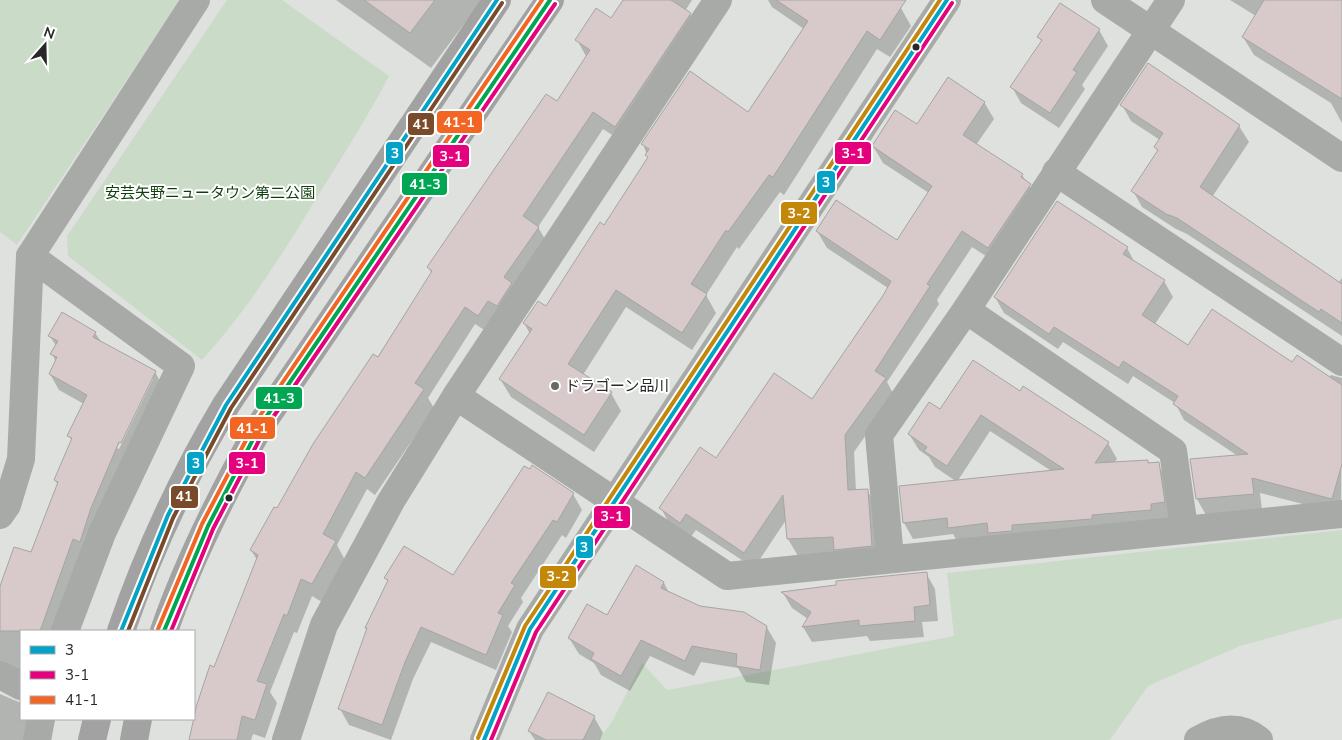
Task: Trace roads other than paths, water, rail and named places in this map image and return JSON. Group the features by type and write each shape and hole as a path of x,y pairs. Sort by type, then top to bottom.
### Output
{"main road":[{"path":"121,630 163,522 192,462 226,405 497,0"},
{"path":"164,630 200,539 228,481 260,426 550,0"},
{"path":"92,740 97,720"},
{"path":"134,740 138,720"}],"street":[{"path":"0,515 6,505 20,459 30,256 196,0"},
{"path":"286,740 324,625 391,501 456,396 718,0"},
{"path":"484,740 530,629 947,0"},
{"path":"1104,0 1342,158"},
{"path":"890,558 879,436 966,310 1171,0"},
{"path":"1056,172 1342,362"},
{"path":"30,256 181,366 102,533 65,630"},
{"path":"966,310 1173,451 1184,528"},
{"path":"456,396 727,576 1184,528 1342,514"},
{"path":"0,675 20,685"},
{"path":"37,740 41,720"},
{"path":"1198,740 1218,729 1238,729 1260,740"}],"place":[{"name":"ドラゴーン品川","path":"555,386"}],"park label":[{"name":"安芸矢野ニュータウン第二公園","path":"210,193"}]}
